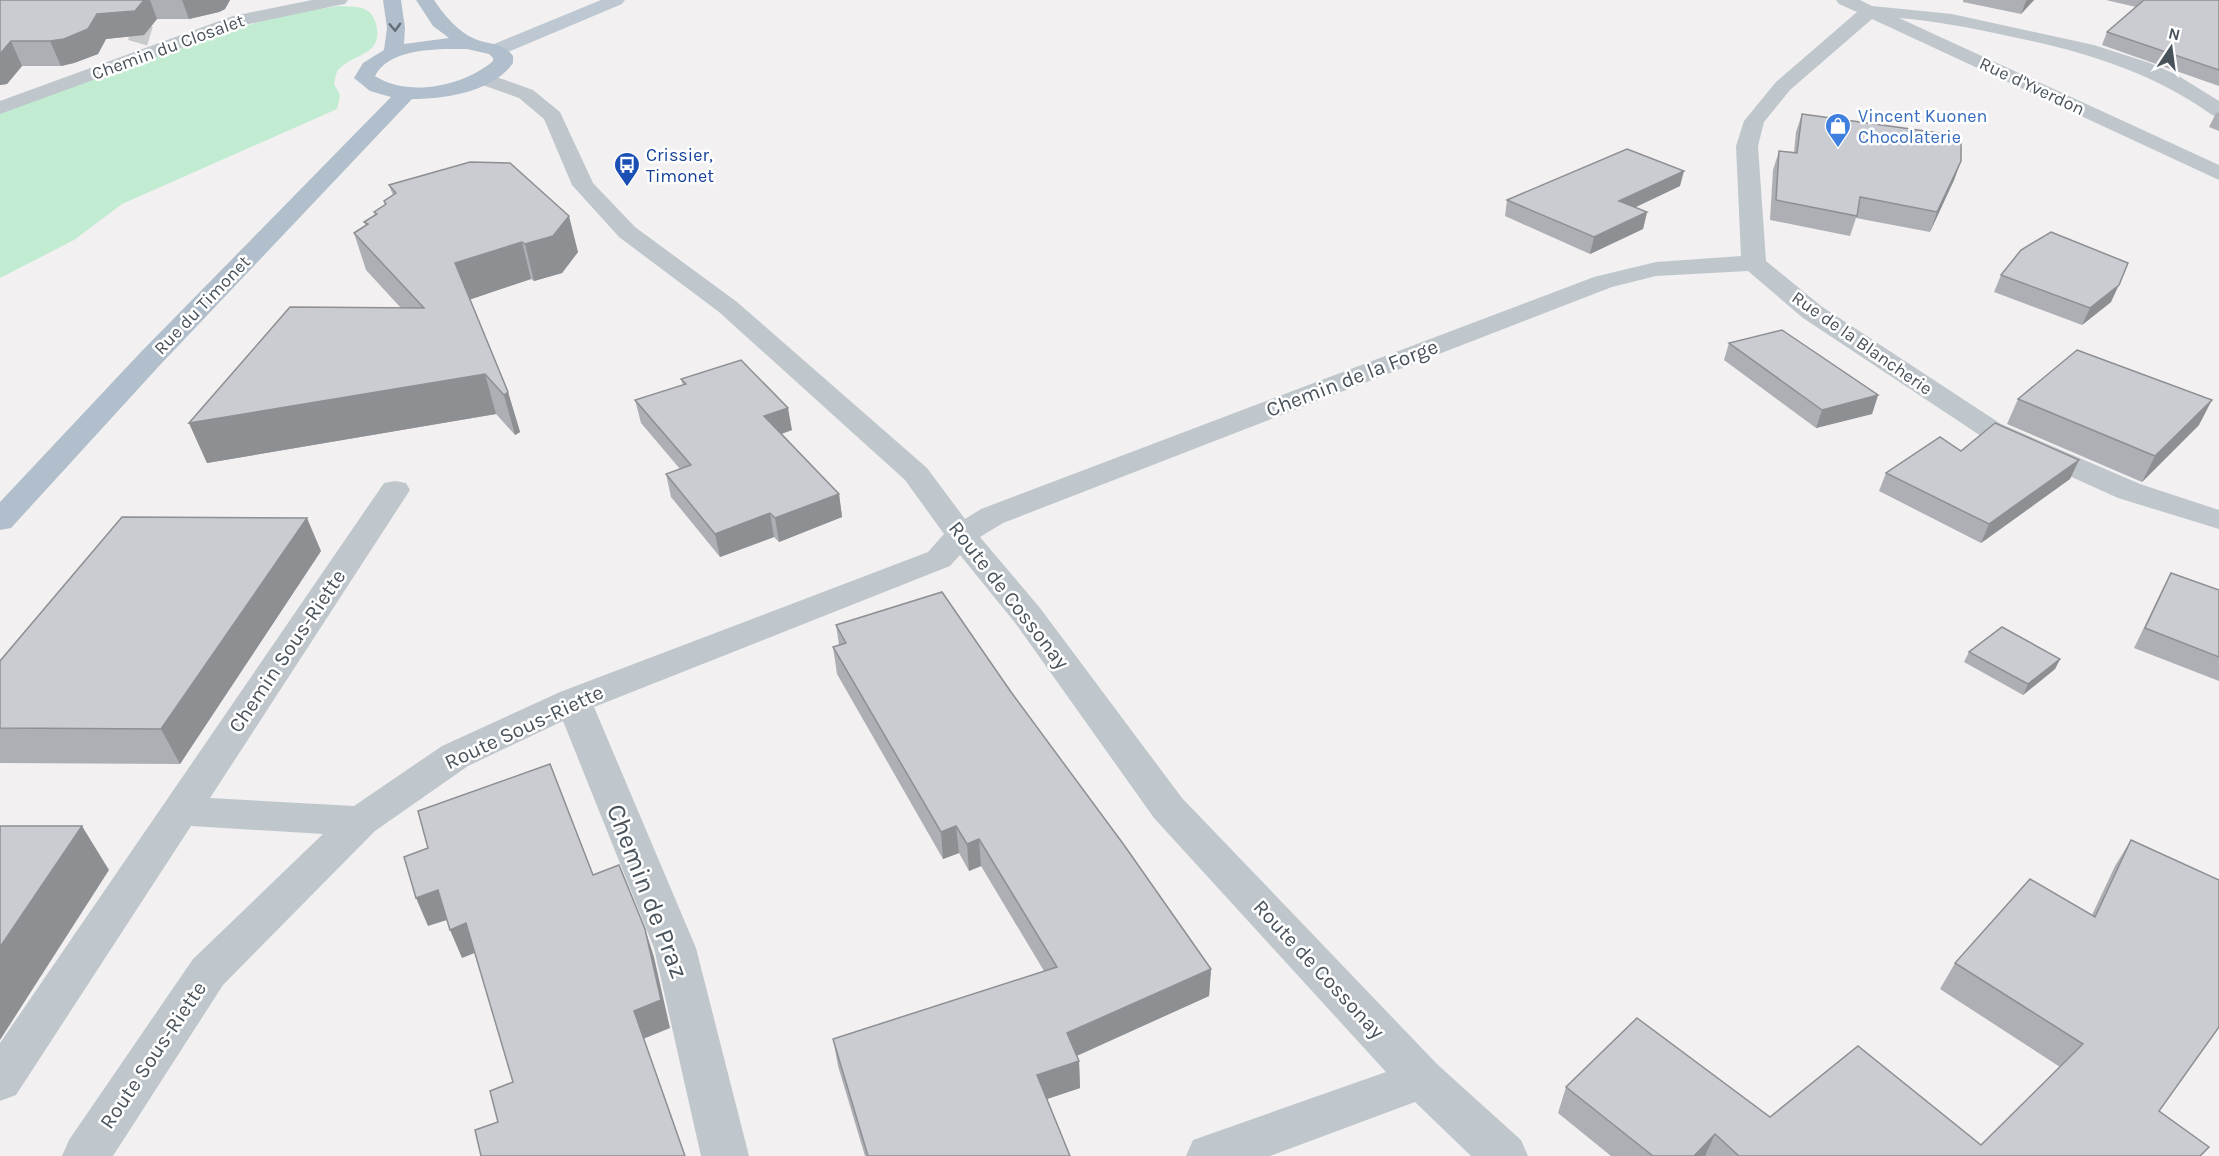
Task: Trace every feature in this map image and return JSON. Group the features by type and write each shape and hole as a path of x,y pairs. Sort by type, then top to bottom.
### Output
{"main road":[{"path":"392,0 396,28 393,53"},
{"path":"425,0 440,22 467,43"},
{"path":"496,50 616,0"},
{"path":"467,43 496,50 503,56 503,63 497,71 484,79 448,89 407,92 386,90 371,85 364,78 366,70 376,61 393,53 429,45 467,43"},
{"name":"Rue du Timonet","path":"0,520 158,351 407,92"}],"street":[{"name":"Chemin du Closalet","path":"0,108 238,20 339,0"},
{"name":"Rue d'Yverdon","path":"1845,0 2219,173"},
{"path":"1754,263 1747,146 1754,121 1783,86 1870,11 1898,12 1966,22 2085,48 2162,76 2219,111"},
{"path":"150,36 175,44"},
{"name":"Route de Cossonay","path":"484,79 526,94 553,116 583,185 627,232 728,307 859,421 915,474 961,535 1028,616 1168,808 1422,1079 1504,1156"},
{"name":"Rue de la Blancherie","path":"1754,263 1812,312 1991,430 2129,491 2219,520"},
{"name":"Chemin de la Forge","path":"961,535 992,516 1593,285 1656,269 1754,263"},
{"name":"Chemin Sous-Riette","path":"0,1081 395,490"},
{"name":"Route Sous-Riette","path":"86,1156 208,972 361,821 455,756 573,701 939,559 961,535"},
{"name":"Chemin de Praz","path":"573,701 675,948 725,1156"},
{"path":"179,811 361,821"},
{"path":"1210,1156 1422,1079"}],"green space":[{"path":"339,6 367,10 374,18 377,34 376,42 366,53 344,64 337,71 334,84 340,95 337,109 122,204 74,240 0,278 0,113 209,36 295,14"}],"building":[{"path":"0,0 144,0 135,11 97,14 88,29 64,39 11,41 0,54"},
{"path":"2144,0 2219,0 2219,70 2107,32"},
{"path":"1802,114 1961,136 1961,161 1937,212 1860,197 1857,216 1776,200 1779,151 1797,153"},
{"path":"1627,149 1684,171 1619,201 1647,212 1594,237 1507,200"},
{"path":"470,162 510,163 569,216 553,236 525,244 522,242 455,263 508,392 504,395 485,374 189,423 290,307 424,308 354,233 368,224 364,222 377,214 374,212 396,193 389,185"},
{"path":"2051,232 2128,263 2119,285 2090,308 2001,275 2021,250"},
{"path":"1782,330 1878,395 1822,410 1729,343"},
{"path":"2077,350 2212,400 2155,456 2018,399"},
{"path":"741,360 788,408 764,416 839,494 775,518 770,513 715,534 666,474 691,465 635,400 686,384 681,379"},
{"path":"1995,423 2079,460 1989,524 1886,473 1940,437 1961,451"},
{"path":"122,517 307,518 161,729 0,728 0,661"},
{"path":"2171,573 2219,590 2219,657 2145,628"},
{"path":"942,592 1011,692 1124,845 1211,969 1067,1033 1079,1061 1037,1075 1070,1156 868,1156 833,1039 1057,967 979,839 967,844 956,826 941,832 833,647 846,643 836,625"},
{"path":"2002,627 2060,659 2028,684 1969,652"},
{"path":"550,764 593,875 619,865 645,929 661,1000 634,1011 685,1156 481,1156 475,1130 498,1122 490,1091 513,1082 466,923 450,930 438,890 416,898 404,857 428,848 418,811"},
{"path":"0,826 82,826 0,947"},
{"path":"2131,840 2219,880 2219,1027 2159,1111 2209,1147 2200,1156 1739,1156 1715,1134 1694,1156 1653,1156 1566,1087 1637,1018 1770,1117 1858,1046 1981,1145 2083,1044 1955,963 2030,879 2095,917"}],"tunnel":[{"path":"102,22 150,36"}],"place":[{"name":"Vincent Kuonen Chocolaterie","path":"1838,149"},
{"name":"Crissier, Timonet","path":"627,188"}]}
